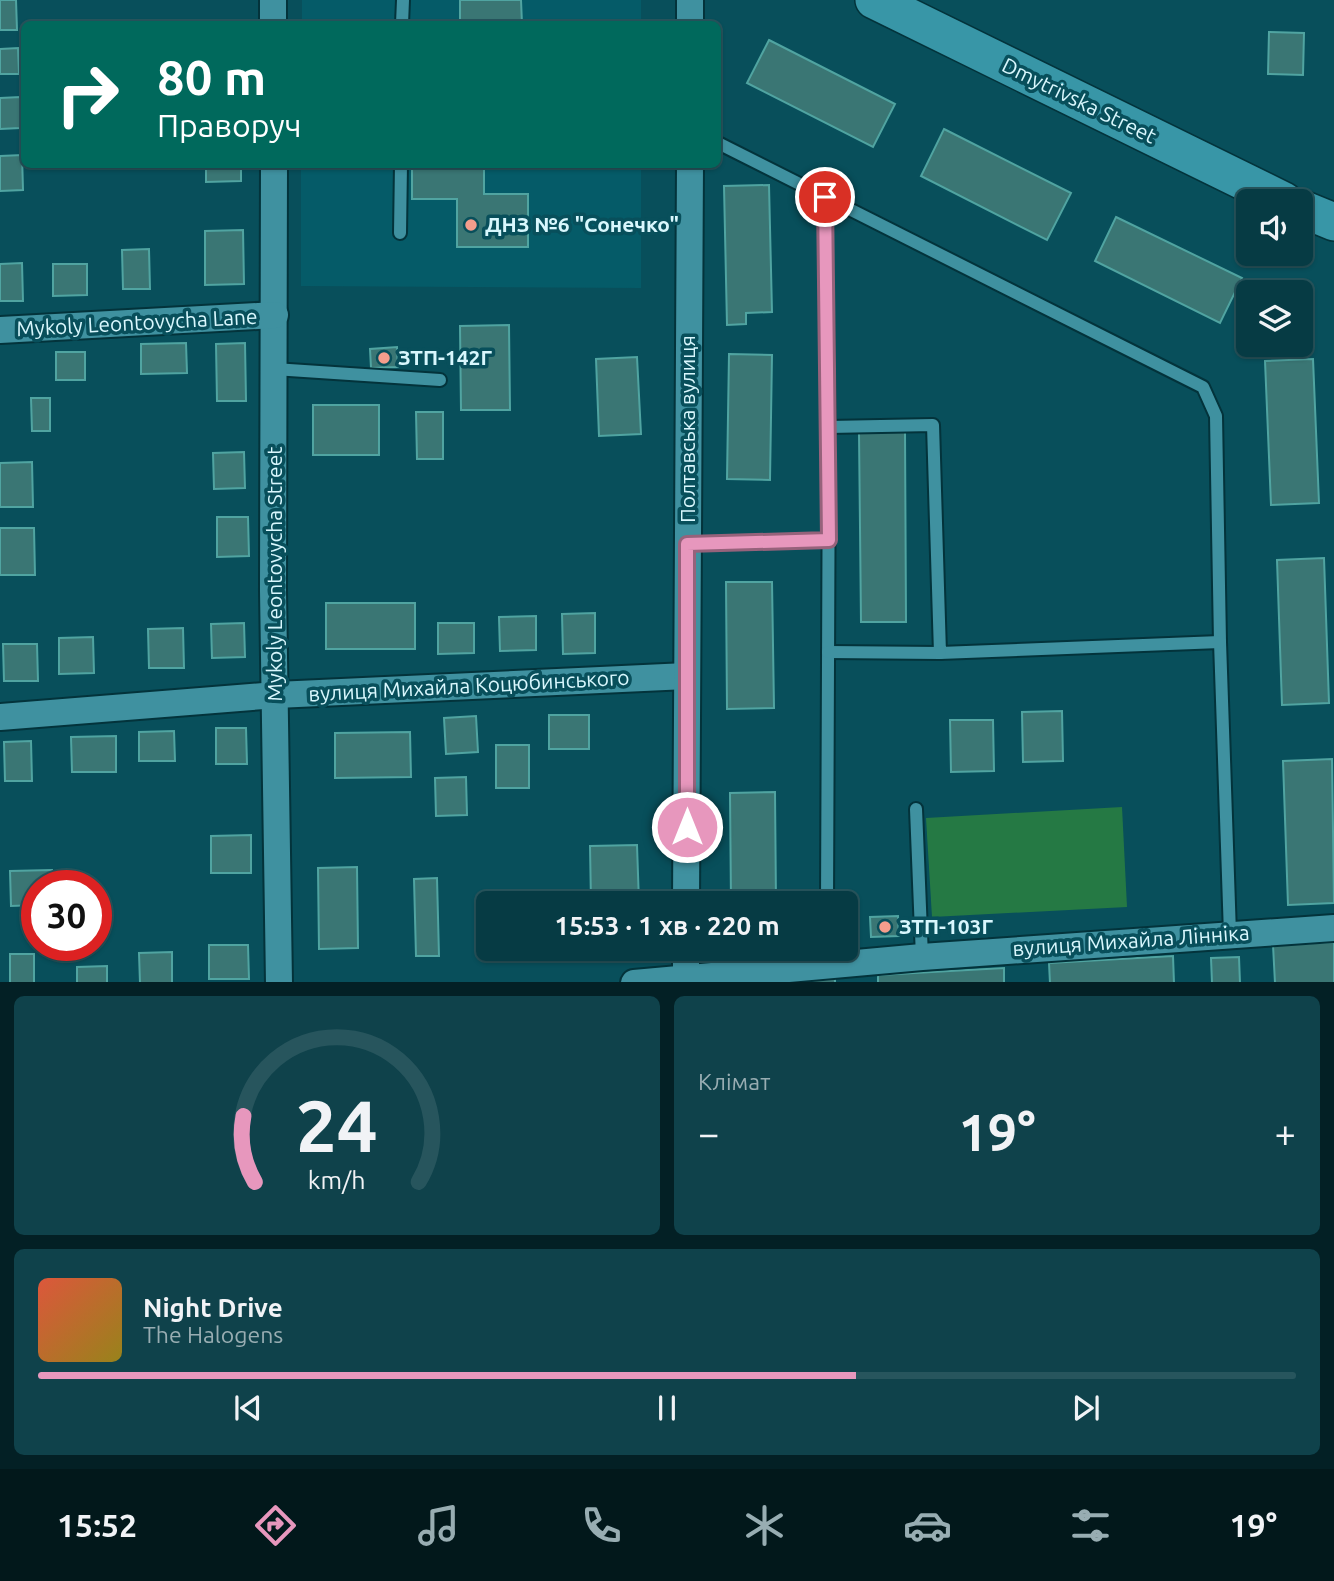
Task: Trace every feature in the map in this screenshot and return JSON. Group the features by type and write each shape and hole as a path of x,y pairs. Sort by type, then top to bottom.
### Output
{"main road":[{"name":"Dmytrivska Street","path":"874,0 1260,189"},
{"path":"1313,213 1334,222"}],"street":[{"path":"273,0 273,21"},
{"path":"690,0 690,21"},
{"name":"Mykoly Leontovycha Street","path":"274,168 273,591 279,982"},
{"name":"Полтавська вулиця","path":"686,891 690,168"},
{"name":"Mykoly Leontovycha Lane","path":"0,330 275,315"},
{"name":"вулиця Михайла Коцюбинського","path":"0,717 276,695 687,676"},
{"name":"вулиця Михайла Лінніка","path":"634,982 686,981 922,957 1334,928"},
{"path":"686,961 686,981"}],"lane":[{"path":"402,21 403,0"},
{"path":"721,145 1203,387 1216,416 1220,642 1230,934"},
{"path":"400,233 401,168"},
{"path":"825,197 829,427 827,891"},
{"path":"274,369 440,380"},
{"path":"829,427 933,425 940,653"},
{"path":"687,544 829,540"},
{"path":"828,652 940,653 1220,642"},
{"path":"916,809 922,957"}],"shaded area":[{"path":"302,0 641,0 641,21 302,21"},
{"name":"ДНЗ №6 \"Сонечко\"","path":"301,168 641,168 641,288 301,286"}],"green space":[{"path":"1122,807 1127,907 932,917 926,818"}],"building":[{"path":"0,0 16,0 17,30 0,30"},
{"path":"460,0 521,0 522,21 460,21"},
{"path":"1269,32 1304,33 1303,75 1268,74"},
{"path":"769,40 895,104 873,147 747,83"},
{"path":"18,48 19,74 0,74 0,49"},
{"path":"20,97 20,128 0,129 0,98"},
{"path":"944,129 1071,193 1047,240 921,176"},
{"path":"21,155 23,190 0,191 0,156"},
{"path":"206,168 241,168 241,181 206,182"},
{"path":"412,168 484,168 484,194 528,194 528,247 457,247 457,199 412,199"},
{"path":"769,185 772,312 746,313 746,324 727,325 724,186"},
{"path":"1116,217 1242,278 1236,280 1236,290 1220,323 1095,261"},
{"path":"243,230 244,284 205,285 205,231"},
{"path":"149,249 150,289 123,289 122,250"},
{"path":"22,263 23,301 0,301 0,264"},
{"path":"53,264 87,264 87,295 53,296"},
{"path":"509,325 510,410 461,410 460,326"},
{"path":"186,343 187,373 141,374 141,344"},
{"path":"245,343 246,401 217,401 216,344"},
{"name":"ЗТП-142Г","path":"397,347 398,367 371,368 370,349"},
{"path":"56,352 85,352 85,380 56,380"},
{"path":"729,354 772,355 770,480 727,479"},
{"path":"637,357 641,434 599,436 596,359"},
{"path":"1313,359 1319,503 1271,505 1265,361"},
{"path":"31,398 50,398 50,431 32,431"},
{"path":"313,405 379,405 379,455 313,455"},
{"path":"416,412 443,412 443,459 417,459"},
{"path":"905,431 906,622 861,622 859,432"},
{"path":"244,452 245,488 214,489 213,453"},
{"path":"32,462 33,507 0,507 0,463"},
{"path":"217,517 248,517 249,556 217,557"},
{"path":"0,528 34,528 35,575 0,575"},
{"path":"1324,558 1329,703 1282,705 1277,560"},
{"path":"726,582 772,582 774,708 727,709"},
{"path":"326,603 415,603 415,649 326,649"},
{"path":"595,613 595,653 563,654 562,614"},
{"path":"536,616 536,650 500,651 499,617"},
{"path":"244,623 245,657 212,658 211,624"},
{"path":"438,623 474,623 474,653 438,654"},
{"path":"183,628 184,668 149,668 148,629"},
{"path":"93,637 94,673 59,674 59,638"},
{"path":"3,644 37,644 38,681 4,681"},
{"path":"1062,711 1063,761 1023,762 1022,712"},
{"path":"549,715 589,715 589,749 549,749"},
{"path":"476,716 478,752 446,754 444,718"},
{"path":"950,720 993,720 994,771 951,772"},
{"path":"216,728 246,728 247,764 216,764"},
{"path":"174,731 175,761 139,761 139,732"},
{"path":"410,732 411,777 335,778 335,733"},
{"path":"116,736 116,772 72,772 71,737"},
{"path":"31,741 32,781 5,781 4,742"},
{"path":"496,745 529,745 529,788 496,788"},
{"path":"1332,759 1334,903 1288,905 1283,761"},
{"path":"466,777 467,815 436,816 435,778"},
{"path":"775,792 776,891 731,891 730,793"},
{"path":"251,835 251,873 211,873 211,836"},
{"path":"637,845 639,891 591,891 590,846"},
{"path":"357,867 358,948 319,949 318,868"},
{"path":"10,871 21,871 21,906 11,906"},
{"path":"437,878 439,956 416,956 414,879"},
{"name":"ЗТП-103Г","path":"898,916 899,936 871,937 870,917"},
{"path":"1334,942 1334,982 1275,982 1273,945"},
{"path":"209,945 248,945 249,979 209,979"},
{"path":"172,952 172,982 140,982 139,953"},
{"path":"10,954 21,954 21,961 34,961 34,982 10,982"},
{"path":"1173,956 1174,982 1050,982 1049,963"},
{"path":"1239,957 1240,982 1212,982 1211,958"},
{"path":"107,966 107,982 77,982 77,967"},
{"path":"1004,968 1004,982 878,982 878,975"},
{"path":"835,979 835,982 782,982"}],"place":[{"name":"ДНЗ №6 \"Сонечко\"","path":"471,225"},
{"name":"ЗТП-142Г","path":"384,358"},
{"name":"ЗТП-103Г","path":"885,927"}],"route":[{"path":"687,827 687,544 829,540 825,197"}]}
